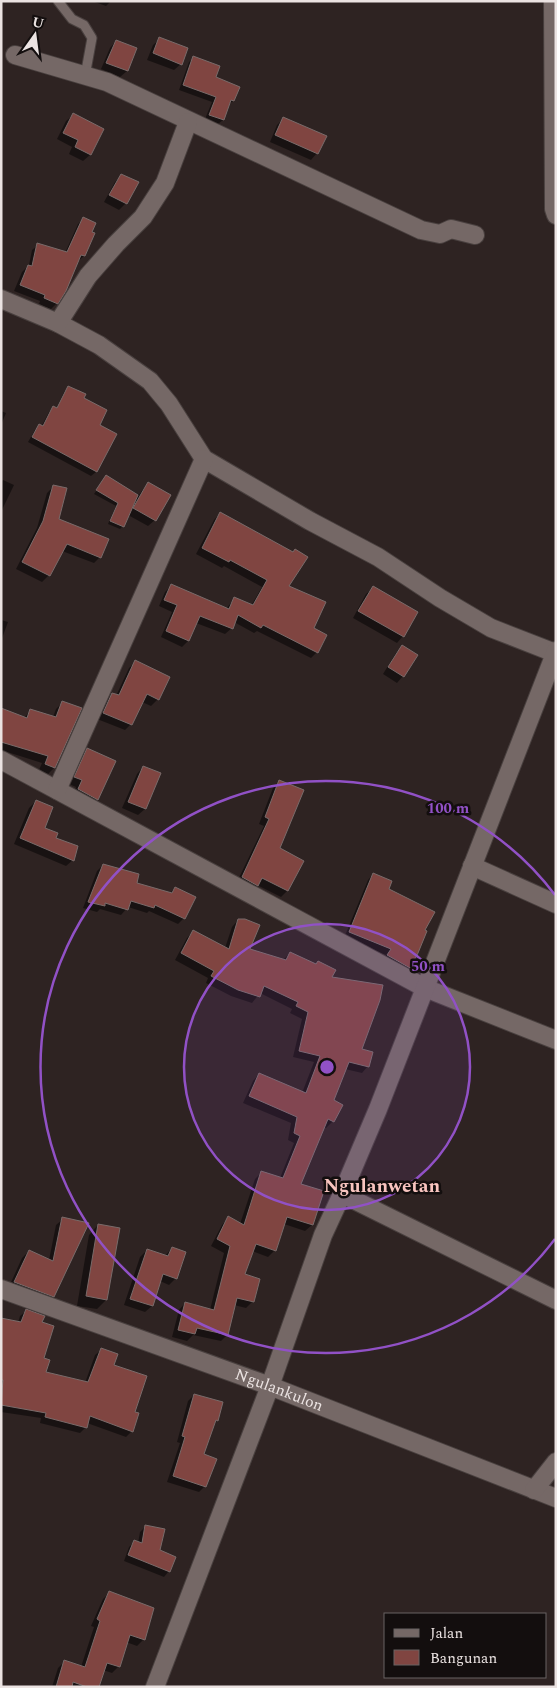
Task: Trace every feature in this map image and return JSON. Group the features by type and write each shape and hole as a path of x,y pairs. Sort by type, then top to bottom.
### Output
{"street":[{"path":"553,1 556,215"},
{"path":"15,55 107,82 188,122 421,230 440,234 452,229 475,235"},
{"path":"58,323 88,276 143,217 165,183 188,122"},
{"path":"1,299 58,323 99,345 150,382 169,404 204,459 310,521 378,557 440,598 491,628 555,652 378,1109 323,1235 270,1386 155,1687"},
{"path":"57,790 204,459"},
{"path":"1,760 426,988 556,1040"},
{"path":"472,866 556,904"},
{"path":"342,1194 556,1300"},
{"name":"Ngulankulon","path":"1,1289 270,1386 556,1498"},
{"path":"534,1490 556,1462"}],"lane":[{"path":"58,1 72,19 84,25 92,38 85,76"}],"building":[{"path":"159,37 188,48 182,65 153,53"},
{"path":"116,40 137,48 128,71 106,63"},
{"path":"193,56 220,66 216,77 240,87 234,101 231,100 224,120 209,115 216,97 183,85"},
{"path":"73,113 104,129 91,155 75,147 78,140 63,133"},
{"path":"283,117 327,136 318,154 275,135"},
{"path":"121,174 139,182 127,204 109,195"},
{"path":"83,217 96,223 92,232 95,233 85,256 81,255 66,291 58,304 44,298 45,295 20,285 28,265 32,266 37,243 67,252"},
{"path":"68,386 86,394 84,398 107,410 100,425 117,434 97,472 32,437 39,424 43,426 53,406 57,408"},
{"path":"106,475 138,495 124,527 110,521 118,503 96,490"},
{"path":"148,482 171,495 156,521 133,508"},
{"path":"53,485 67,488 59,519 109,539 101,558 67,544 50,576 22,562 43,521"},
{"path":"220,512 293,552 295,549 308,557 289,586 326,602 314,628 327,635 318,653 263,625 261,628 238,615 233,629 200,616 189,641 166,631 177,605 164,600 171,584 229,609 234,597 253,605 267,580 230,560 229,562 202,548"},
{"path":"373,586 418,612 404,637 358,611"},
{"path":"402,645 418,655 404,677 388,667"},
{"path":"135,660 170,677 159,700 147,694 132,725 103,713 112,693 119,695"},
{"path":"62,701 82,708 55,768 45,764 48,756 1,742 1,708 27,718 30,709 56,717"},
{"path":"87,748 116,761 98,800 78,789 82,780 74,777"},
{"path":"143,766 161,773 146,809 128,802"},
{"path":"279,780 304,790 280,848 304,861 288,891 262,878 258,886 242,877 269,819 265,817"},
{"path":"36,800 53,807 45,828 58,833 56,838 78,846 74,861 20,838"},
{"path":"103,864 139,874 137,883 172,893 175,887 196,897 185,919 155,905 154,908 131,901 128,910 105,903 105,906 88,902"},
{"path":"373,873 392,881 389,889 435,912 425,930 427,931 410,968 387,955 391,949 349,932"},
{"path":"238,919 245,919 260,925 250,949 286,960 290,952 316,964 318,961 336,970 332,977 383,985 380,1000 362,1049 373,1052 369,1067 349,1062 334,1100 343,1105 334,1122 328,1119 301,1184 324,1191 313,1225 287,1217 276,1251 256,1244 245,1274 260,1279 254,1302 237,1298 228,1335 197,1328 195,1334 178,1330 185,1302 214,1310 230,1246 217,1239 228,1216 244,1225 261,1171 283,1178 300,1136 294,1133 297,1117 249,1096 259,1073 306,1093 320,1056 299,1051 308,1012 296,1006 298,1002 264,986 260,997 238,990 211,976 214,971 181,953 193,930 229,949"},
{"path":"62,1217 89,1223 54,1297 14,1282 29,1250 53,1261"},
{"path":"98,1224 120,1228 107,1300 86,1296"},
{"path":"172,1247 186,1252 177,1279 163,1274 153,1306 130,1299 147,1249 168,1256"},
{"path":"26,1309 45,1316 42,1322 54,1326 44,1358 50,1360 46,1372 88,1382 101,1348 118,1354 114,1365 147,1376 135,1412 139,1413 133,1432 90,1416 87,1428 45,1417 46,1413 1,1405 3,1380 1,1380 1,1318 21,1322"},
{"path":"194,1394 223,1402 218,1421 216,1420 204,1454 217,1459 206,1487 173,1476 185,1437 182,1436"},
{"path":"145,1525 165,1529 160,1550 176,1557 170,1572 128,1555 134,1540 142,1543"},
{"path":"109,1591 154,1608 145,1640 130,1635 120,1667 107,1663 99,1687 87,1687 73,1682 72,1687 56,1687 64,1660 85,1667 100,1621 97,1619"}],"district":[{"name":"Ngulanwetan","path":"382,1186"}]}
